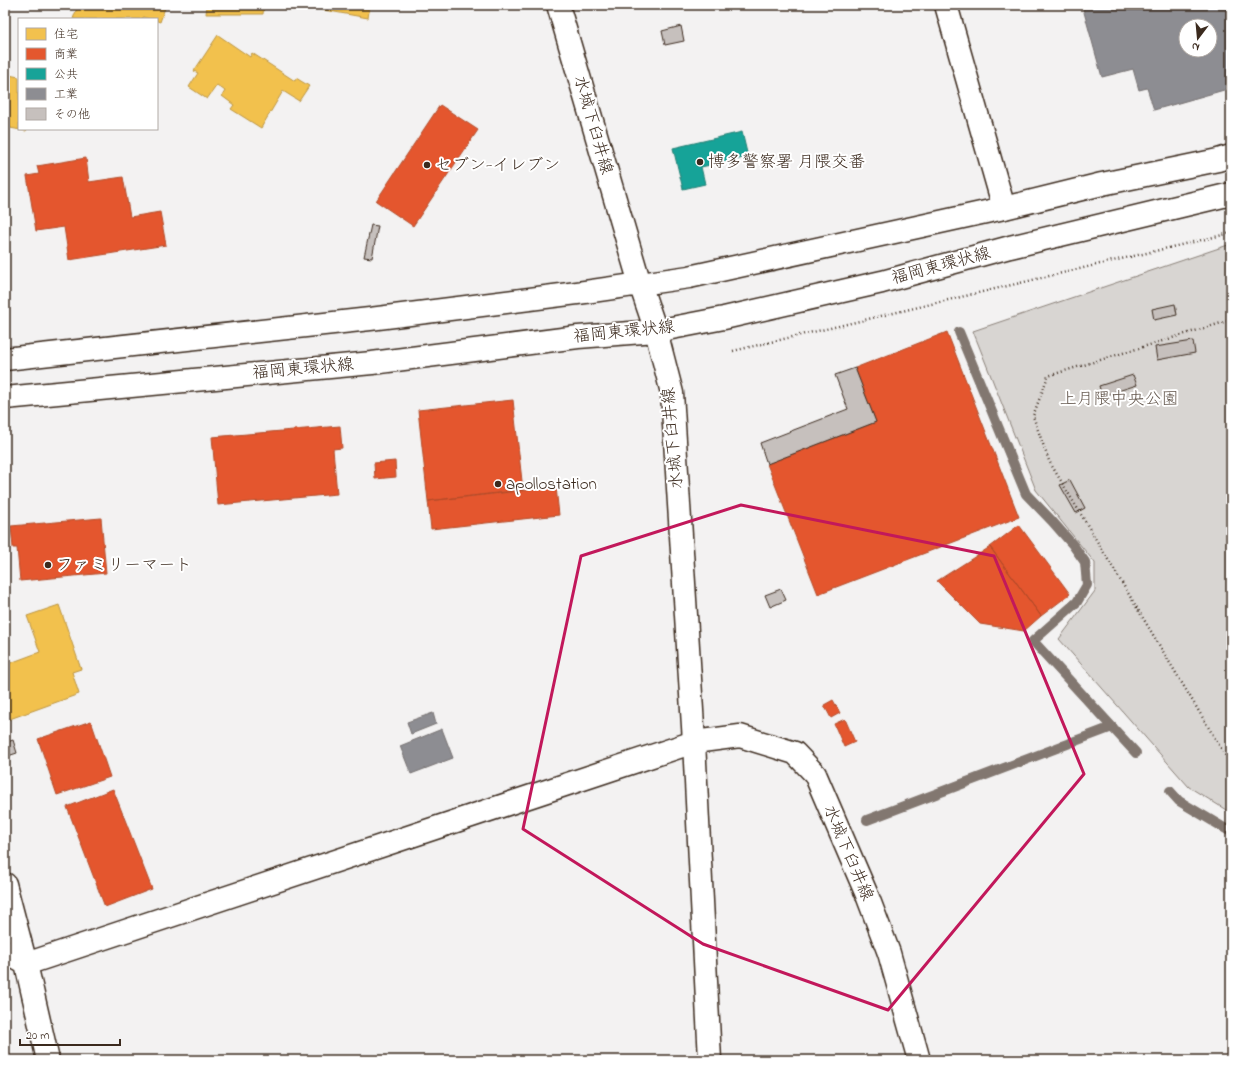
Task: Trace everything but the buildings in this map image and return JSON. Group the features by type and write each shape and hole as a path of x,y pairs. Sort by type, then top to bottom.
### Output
{"main road":[{"name":"水城下臼井線","path":"558,5 640,284 656,331 672,393 694,742 710,1060"},
{"path":"946,5 1004,208"},
{"path":"5,359 370,319 640,284 689,276 1004,208 1102,184 1231,156"},
{"name":"福岡東環状線","path":"5,398 372,363 578,337 656,331 724,318 882,282 1010,247 1231,194"},
{"name":"水城下臼井線","path":"694,742 740,736 795,753 815,774 867,895 889,953 919,1060"},
{"path":"5,952 26,964 694,742"},
{"path":"5,884 26,964 48,1060"}],"path":[{"path":"733,351 1231,232"},
{"path":"1231,320 1048,376 1033,416 1049,461 1231,765"}],"highlighted area":[{"path":"741,505 994,556 1084,774 888,1010 703,944 523,829 581,556"}],"green space":[{"name":"上月隈中央公園","path":"1231,244 1231,813 1189,787 1059,639 1095,591 1095,563 1036,490 973,331"}],"waterway":[{"path":"959,332 1026,494 1073,545 1085,562 1087,585 1077,602 1033,641 1136,753"},
{"path":"867,820 1112,727"},
{"path":"1170,791 1179,801 1231,832"}],"place":[{"name":"博多警察署 月隈交番","path":"700,162"},
{"name":"セブン-イレブン","path":"427,165"},
{"name":"apollostation","path":"498,484"},
{"name":"ファミリーマート","path":"48,565"}]}
